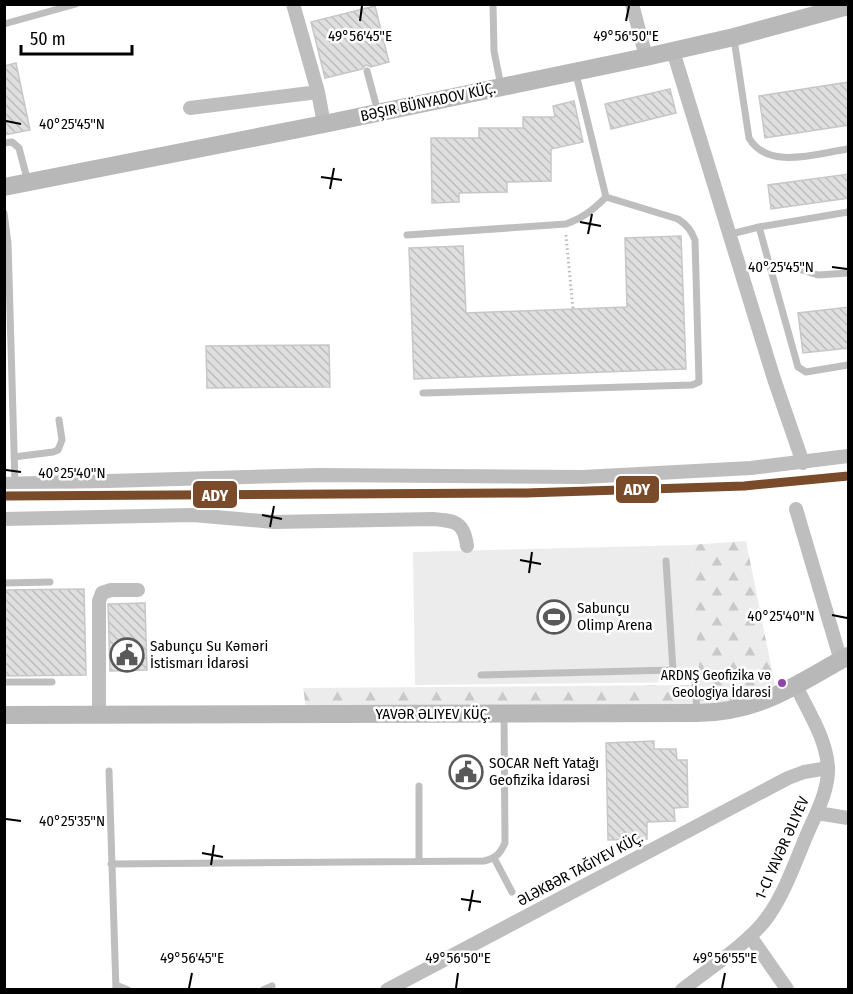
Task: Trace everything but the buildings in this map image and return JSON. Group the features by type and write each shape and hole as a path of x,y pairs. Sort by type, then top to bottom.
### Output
{"street":[{"path":"293,4 318,92 324,124"},
{"path":"632,4 646,57"},
{"name":"BƏŞIR BÜNYADOV KÜÇ.","path":"4,187 646,57 734,37 849,6"},
{"path":"673,51 774,379 803,463"},
{"path":"190,108 318,92"},
{"path":"10,484 319,475 583,477 751,468 849,456"},
{"path":"796,508 845,658"},
{"path":"4,519 193,515 274,522 434,519 452,521 460,525 465,533 467,546"},
{"path":"99,715 99,601 102,593 111,590 138,590"},
{"name":"YAVƏR ƏLIYEV KÜÇ.","path":"4,715 697,713 733,711 796,686 845,658"},
{"name":"1-CI YAVƏR ƏLIYEV","path":"681,990 750,936 768,917 781,895 817,813 826,786 828,768 826,754 796,686"},
{"path":"387,990 788,778 804,772 828,768"},
{"path":"817,813 849,818"},
{"path":"750,936 787,989"}],"lane":[{"path":"4,24 76,4"},
{"path":"494,4 494,51 501,86"},
{"path":"734,37 748,138 753,146 777,157 792,158 849,149"},
{"path":"367,71 378,112"},
{"path":"576,71 606,197"},
{"path":"4,143 12,142 19,148 28,182"},
{"path":"407,235 566,224 591,212 606,197"},
{"path":"423,393 692,385 699,382 694,240 691,230 678,219 606,197"},
{"path":"731,234 849,212"},
{"path":"4,213 14,457 10,484"},
{"path":"759,227 798,367 806,372 848,365"},
{"path":"770,267 789,266 818,275 849,273"},
{"path":"14,457 58,450 62,440 59,420"},
{"path":"666,561 673,670"},
{"path":"4,583 50,582"},
{"path":"481,675 673,670 693,677 697,713"},
{"path":"4,682 51,682"},
{"path":"111,864 484,861 494,858 501,853 505,843 504,714"},
{"path":"109,771 116,987 128,990"},
{"path":"419,786 419,861"},
{"path":"494,858 512,892"},
{"path":"263,990 272,986"}],"path":[{"path":"566,224 573,309"}],"green space":[{"path":"746,541 775,685 745,698 712,705 306,708 303,688 699,685 690,545"},
{"name":"Sabunçu Olimp Arena","path":"690,545 700,682 415,685 413,552"}],"transit line":[{"name":"ADY","path":"4,496 526,493 744,486 848,476"}],"place":[{"name":"Sabunçu Olimp Arena","path":"554,617"},
{"name":"Sabunçu Su Kəməri İstismarı İdarəsi","path":"127,655"},
{"name":"ARDNŞ Geofizika vә Geologiya İdarәsi","path":"782,683"},
{"name":"SOCAR Neft Yatağı Geofizika İdarəsi","path":"466,772"}]}
